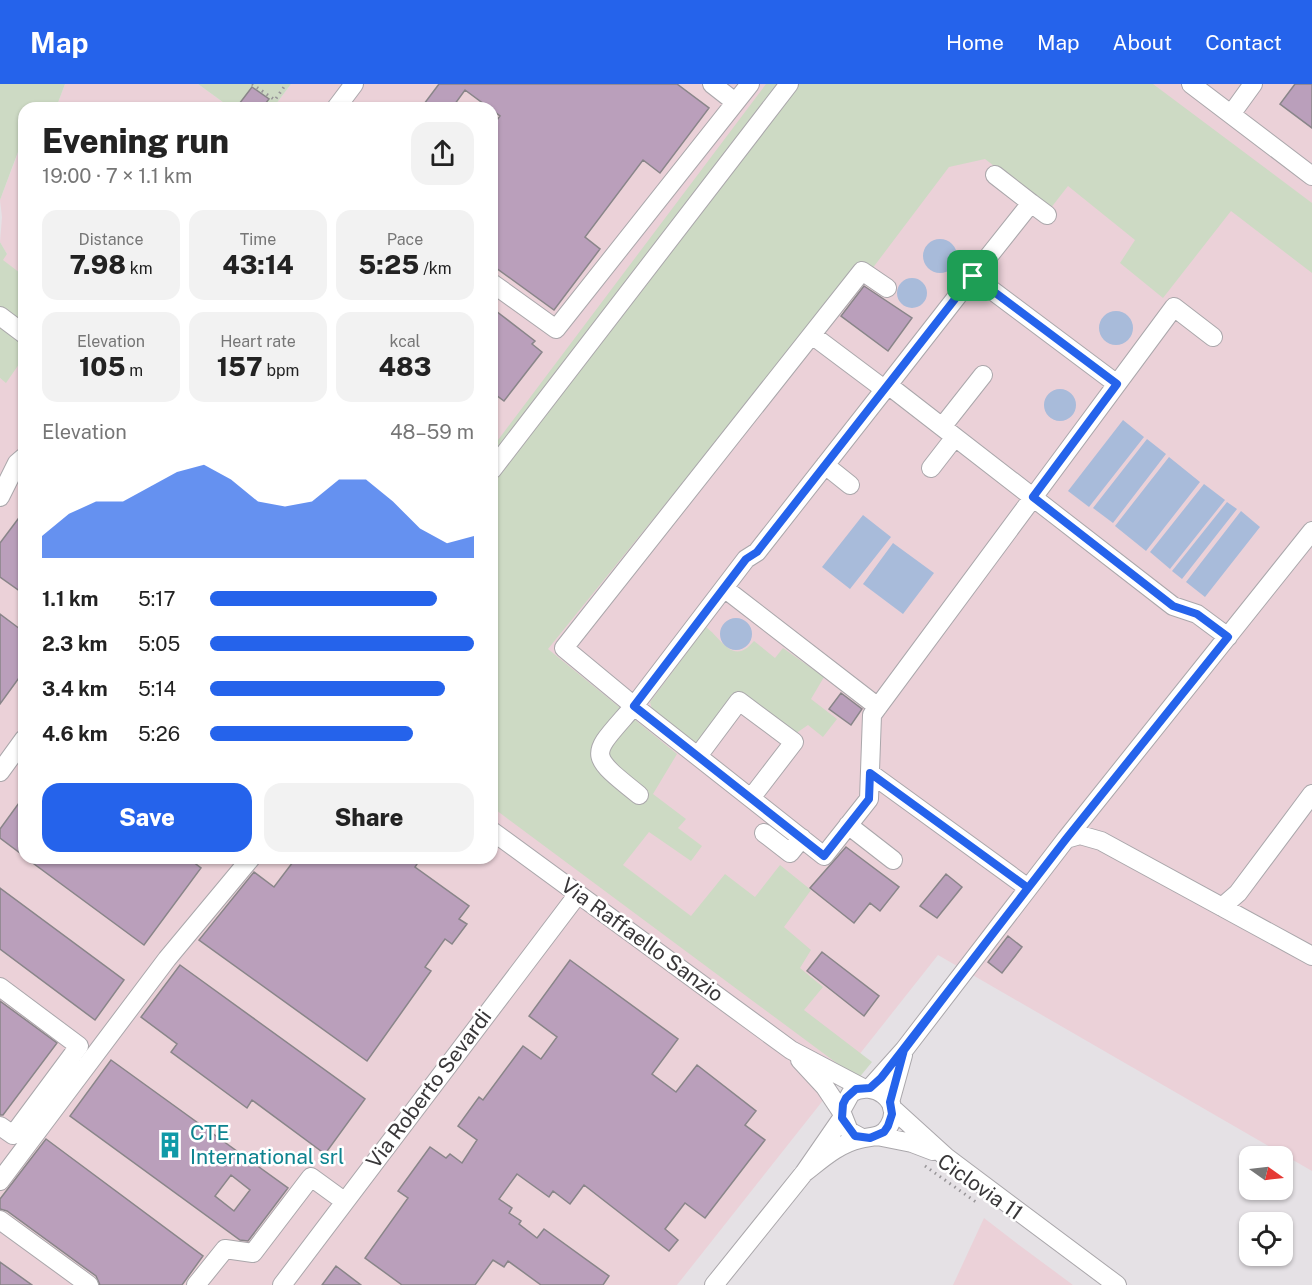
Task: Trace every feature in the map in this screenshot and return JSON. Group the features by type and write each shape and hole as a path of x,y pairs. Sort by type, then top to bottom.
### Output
{"street":[{"path":"340,102 354,84"},
{"path":"712,84 735,102"},
{"path":"498,287 556,329 750,84"},
{"path":"498,463 789,84"},
{"path":"1191,84 1312,176"},
{"path":"1232,113 1253,84"},
{"path":"995,175 1047,215"},
{"path":"639,795 603,767 599,757 600,747 746,559 757,552 1031,203"},
{"path":"887,288 862,271 564,648 824,856 869,799 872,716 1174,307 1213,337"},
{"path":"973,276 1117,384"},
{"path":"0,316 18,330"},
{"path":"812,335 949,432 1173,606 1197,614 1228,637"},
{"path":"931,468 982,375"},
{"path":"0,497 14,461"},
{"path":"825,465 850,485"},
{"path":"714,1285 804,1173 841,1115 846,1098 866,1088 904,1050 1066,839 1312,531"},
{"path":"724,588 878,708"},
{"path":"698,756 740,701 794,742 752,798"},
{"path":"0,772 18,747"},
{"path":"870,773 1028,888"},
{"path":"1221,907 1238,893 1312,794"},
{"path":"848,825 893,860"},
{"path":"764,832 790,853 802,838"},
{"name":"Via Raffaello Sanzio","path":"498,835 791,1050 866,1088 882,1092 891,1105 946,1157 1117,1285"},
{"path":"1066,839 1080,836 1101,841 1312,956"},
{"path":"0,1181 18,1132 246,864"},
{"name":"Via Roberto Sevardi","path":"282,1285 578,894"},
{"path":"0,987 79,1046 18,1132 0,1166"},
{"name":"Via Raffaello Sanzio","path":"791,1050 825,1087 849,1131 869,1137 912,1143 946,1157"},
{"path":"804,1173 834,1149 869,1137 888,1126 904,1050"},
{"path":"196,1285 225,1249 253,1253 311,1177 344,1201"},
{"path":"0,1220 89,1285"}],"path":[{"path":"252,84 275,100 286,84"},
{"name":"Ciclovia 11","path":"919,1162 976,1202"}],"shaded area":[{"path":"65,84 198,84 223,102 58,102"},
{"path":"291,84 1312,84 1312,1171 1293,1160 1293,1146 1269,1146 938,955 677,1285 0,1285 0,378 6,382 18,365 18,864 498,864 498,102 278,102"},
{"path":"18,153 18,272 2,260 7,254 0,242 2,217 0,200"},
{"path":"984,1218 1019,1245 1073,1285 953,1285"}],"green space":[{"path":"0,84 65,84 58,102 18,102 18,152 0,200"},
{"path":"198,84 291,84 278,102 223,102"},
{"path":"766,84 1153,84 1312,203 1312,273 1231,211 1163,298 1120,263 1135,240 1068,186 1050,209 985,159 949,167 872,269 862,261 548,649 677,754 653,794 686,819 678,828 702,846 691,861 649,832 623,865 691,916 725,874 755,897 780,865 811,890 784,927 811,950 800,968 823,987 804,1010 872,1062 858,1079 498,811 498,440"},
{"path":"0,242 7,254 3,260 18,271 18,366 6,383 0,378"},
{"path":"706,627 723,644 734,651 747,648 754,641 775,658 783,648 824,677 811,699 837,719 823,737 808,725 795,734 737,691 698,745 652,710 650,702"}],"water":[{"path":"940,239 952,244 957,256 952,268 940,273 928,268 923,256 928,244"},
{"path":"912,278 923,282 927,293 923,304 912,308 901,304 897,293 901,282"},
{"path":"1116,311 1128,316 1133,328 1128,340 1116,345 1104,340 1099,328 1104,316"},
{"path":"1060,389 1071,394 1076,405 1071,416 1060,421 1049,416 1044,405 1049,394"},
{"path":"1123,420 1144,437 1089,507 1068,491"},
{"path":"1147,439 1166,454 1113,523 1093,508"},
{"path":"1169,457 1200,482 1146,551 1115,526"},
{"path":"1204,484 1225,500 1170,569 1150,552"},
{"path":"1227,502 1237,509 1182,579 1172,571"},
{"path":"1241,511 1260,527 1205,597 1186,582"},
{"path":"863,515 891,537 850,589 822,567"},
{"path":"893,543 934,573 903,614 863,584"},
{"path":"736,618 747,623 752,634 747,645 736,650 725,645 720,634 725,623"}],"building":[{"path":"439,84 677,84 709,108 660,173 643,160 585,237 600,249 554,310 498,269 498,119 500,116 498,102 481,102 465,90 456,102 426,102"},
{"path":"1295,84 1312,84 1312,128 1280,104"},
{"path":"252,87 269,99 267,102 241,102"},
{"path":"864,286 912,318 888,351 841,316"},
{"path":"498,313 535,341 532,344 542,352 504,401 498,396"},
{"path":"18,519 18,590 0,577 0,543"},
{"path":"0,614 18,628 18,679 0,704"},
{"path":"841,693 862,709 851,725 829,709"},
{"path":"18,804 18,852 0,838 0,829"},
{"path":"846,847 899,887 880,911 870,903 854,923 810,888"},
{"path":"34,864 196,864 201,868 144,945"},
{"path":"291,864 417,864 415,867 469,906 459,919 467,924 452,944 445,939 425,967 431,971 367,1061 199,940 254,872 274,887"},
{"path":"946,874 962,887 937,918 920,906"},
{"path":"0,888 124,980 95,1020 0,949"},
{"path":"1008,936 1022,947 1002,973 988,962"},
{"path":"822,952 879,996 864,1016 807,971"},
{"path":"570,960 678,1039 652,1074 676,1092 697,1065 756,1111 745,1125 765,1140 705,1218 685,1203 665,1229 678,1240 669,1251 584,1185 570,1204 553,1191 549,1197 517,1174 499,1199 512,1208 509,1213 521,1221 519,1224 537,1238 544,1229 609,1276 603,1285 541,1285 508,1261 504,1267 493,1260 475,1285 402,1285 365,1258 408,1198 398,1191 430,1147 446,1158 450,1154 462,1163 477,1140 458,1126 479,1097 483,1100 523,1046 541,1059 557,1037 529,1016"},
{"path":"180,965 365,1099 325,1154 252,1100 247,1108 171,1052 177,1044 141,1017"},
{"path":"0,1001 57,1043 3,1115 0,1115"},
{"name":"CTE International srl","path":"111,1060 288,1188 248,1241 240,1240 70,1116","holes":["231,1175 250,1190 234,1211 215,1196"]},
{"path":"46,1139 203,1256 182,1285 100,1285 96,1276 7,1211 0,1209 0,1199"},
{"path":"0,1262 32,1285 0,1285"},
{"path":"336,1266 361,1285 322,1285"}],"place":[{"name":"CTE International srl","path":"170,1145"}],"route":[{"path":"973,276 757,552 746,559 634,706 824,856 869,799 870,773 1028,888 904,1050 902,1065 890,1102 892,1114 888,1126 877,1136 862,1138 855,1136 844,1125 841,1111 846,1098 856,1089 870,1088 881,1078 904,1050 1066,839 1228,637 1197,614 1173,606 1033,497 1117,384 973,276"}]}
